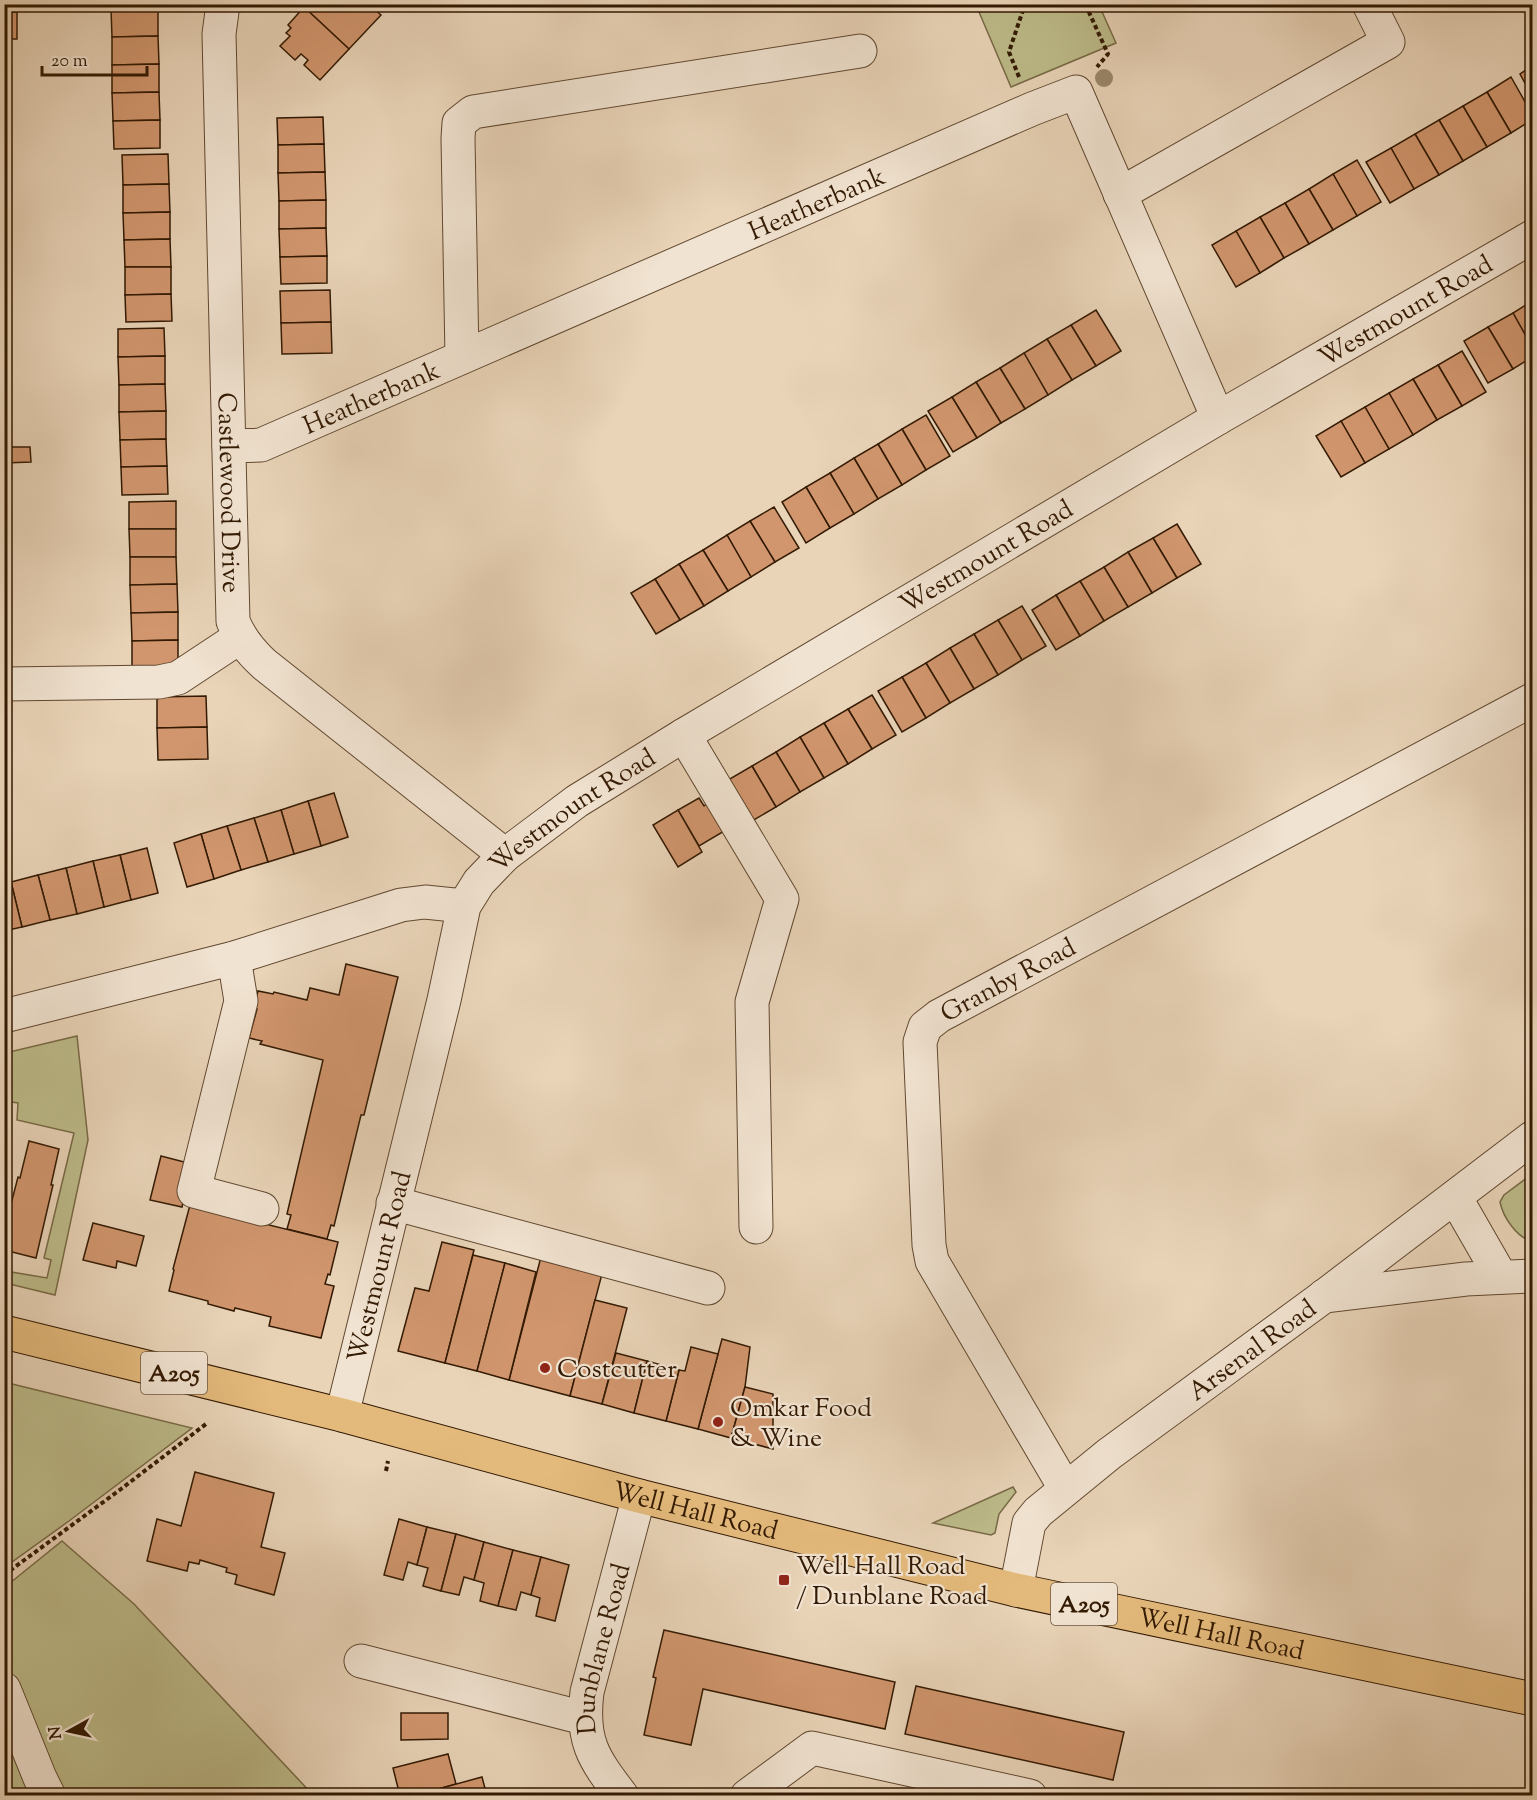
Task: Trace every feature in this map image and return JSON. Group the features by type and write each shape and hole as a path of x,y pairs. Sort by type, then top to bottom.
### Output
{"highway":[{"name":"Well Hall Road","path":"4,1332 342,1415 639,1496 1016,1590 1533,1699"}],"street":[{"name":"Castlewood Drive","path":"223,4 219,46 233,621 250,651 264,664 505,855"},
{"path":"1120,194 1388,42 1369,4"},
{"path":"462,357 458,138 459,123 473,112 860,51"},
{"name":"Heatherbank","path":"229,446 261,445 1032,109 1076,92"},
{"path":"1076,92 1218,418"},
{"name":"Westmount Road","path":"342,1415 444,1000 464,906 479,882 505,855 577,801 684,735 1218,418 1533,237"},
{"path":"4,684 159,682 178,678 240,637"},
{"name":"Granby Road","path":"1065,1488 932,1261 929,1245 920,1042 925,1027 939,1016 1533,700"},
{"path":"684,735 782,899 752,1002 756,1227"},
{"path":"4,1016 234,958 401,905 425,902 464,906"},
{"path":"234,958 241,1001 194,1191 262,1209"},
{"name":"Arsenal Road","path":"1016,1590 1029,1523 1065,1488 1533,1138"},
{"path":"1455,1197 1517,1276"},
{"path":"393,1203 708,1288"},
{"path":"1323,1297 1466,1279 1517,1276"},
{"name":"Dunblane Road","path":"622,1796 603,1772 590,1748 584,1718 587,1692 639,1496"},
{"path":"361,1661 584,1718"},
{"path":"4,1689 49,1796"},
{"path":"747,1796 812,1748 1030,1796"}],"path":[{"path":"1025,4 1009,52 1032,109"},
{"path":"1068,4 1088,10 1108,54 1076,92"},
{"path":"4,1575 206,1424"}],"shaded area":[{"path":"976,5 1099,5 1116,43 1011,87"},
{"path":"77,1036 88,1140 55,1295 5,1283 5,1271 47,1278 51,1260 44,1258 74,1133 17,1120 18,1103 5,1101 5,1053"},
{"path":"1532,1174 1532,1241 1516,1231 1504,1214 1500,1202 1504,1195"},
{"path":"4,1382 192,1428 5,1567"},
{"path":"1013,1487 1016,1492 999,1514 995,1533 991,1535 933,1523"},
{"path":"62,1541 134,1604 313,1795 5,1796 5,1587"}],"building":[{"path":"111,4 158,4 158,8 111,9"},
{"path":"306,4 369,4 381,15 349,49 304,7"},
{"path":"304,7 349,49 320,80 304,65 308,60 301,54 295,60 280,46 290,36 286,33 291,28 288,25"},
{"path":"158,8 158,36 112,37 111,9"},
{"path":"17,12 17,39 4,39 4,13"},
{"path":"158,36 159,64 112,65 112,37"},
{"path":"159,64 159,92 112,93 112,65"},
{"path":"1532,66 1532,96 1520,74"},
{"path":"1511,77 1532,114 1532,120 1511,133 1487,92"},
{"path":"159,92 160,120 113,121 112,93"},
{"path":"1487,92 1511,133 1487,147 1463,106"},
{"path":"1463,106 1487,147 1463,161 1439,120"},
{"path":"323,117 324,144 278,145 277,118"},
{"path":"160,120 160,148 114,149 113,121"},
{"path":"1439,120 1463,161 1439,175 1415,134"},
{"path":"1415,134 1439,175 1414,189 1391,148"},
{"path":"324,144 325,172 278,173 278,145"},
{"path":"1391,148 1414,189 1390,203 1366,162"},
{"path":"168,154 169,184 123,185 122,155"},
{"path":"1357,160 1381,202 1357,216 1333,174"},
{"path":"325,172 326,200 279,201 278,173"},
{"path":"1333,174 1357,216 1333,230 1309,189"},
{"path":"169,184 170,212 123,213 123,185"},
{"path":"1309,189 1333,230 1309,244 1285,203"},
{"path":"326,200 326,228 279,229 279,201"},
{"path":"1285,203 1309,244 1284,258 1260,217"},
{"path":"170,212 170,239 124,240 123,213"},
{"path":"1260,217 1284,258 1260,273 1236,231"},
{"path":"326,228 327,256 280,257 279,229"},
{"path":"1236,231 1260,273 1236,287 1212,245"},
{"path":"170,239 171,267 125,267 124,240"},
{"path":"327,256 327,283 281,284 280,257"},
{"path":"125,267 171,267 171,294 125,295"},
{"path":"330,290 331,322 281,323 280,291"},
{"path":"171,294 172,321 126,322 125,295"},
{"path":"1532,301 1532,347 1513,313"},
{"path":"1096,310 1121,351 1096,366 1071,325"},
{"path":"1513,313 1532,347 1532,357 1513,369 1488,327"},
{"path":"331,322 332,353 282,354 281,323"},
{"path":"1071,325 1096,366 1072,380 1047,339"},
{"path":"1488,327 1513,369 1488,383 1464,341"},
{"path":"164,328 165,356 118,357 118,329"},
{"path":"1047,339 1072,380 1048,395 1024,353"},
{"path":"1462,351 1486,392 1462,406 1438,365"},
{"path":"1024,353 1048,395 1025,409 1000,368"},
{"path":"165,356 165,384 119,385 118,357"},
{"path":"1438,365 1462,406 1437,420 1413,379"},
{"path":"1000,368 1025,409 1001,423 976,382"},
{"path":"1413,379 1437,420 1413,435 1389,393"},
{"path":"976,382 1001,423 977,438 952,397"},
{"path":"165,384 166,411 119,412 119,385"},
{"path":"1389,393 1413,435 1389,449 1365,407"},
{"path":"952,397 977,438 953,452 928,411"},
{"path":"1365,407 1389,449 1365,463 1341,421"},
{"path":"166,411 166,439 120,440 119,412"},
{"path":"926,415 950,456 926,470 902,429"},
{"path":"1341,421 1365,463 1341,477 1316,436"},
{"path":"902,429 926,470 902,485 878,444"},
{"path":"166,439 167,466 121,467 120,440"},
{"path":"878,444 902,485 878,499 854,458"},
{"path":"4,447 30,447 31,462 4,463"},
{"path":"854,458 878,499 854,514 830,473"},
{"path":"167,466 168,494 122,495 121,467"},
{"path":"830,473 854,514 830,528 806,487"},
{"path":"806,487 830,528 806,543 782,502"},
{"path":"176,501 176,529 129,529 129,502"},
{"path":"774,507 799,548 775,562 750,521"},
{"path":"750,521 775,562 751,577 727,535"},
{"path":"1177,524 1201,564 1177,578 1153,538"},
{"path":"129,529 176,529 176,557 130,557"},
{"path":"727,535 751,577 728,591 703,550"},
{"path":"1153,538 1177,578 1152,593 1128,552"},
{"path":"703,550 728,591 704,606 679,564"},
{"path":"1128,552 1152,593 1128,607 1104,567"},
{"path":"130,557 176,557 177,584 130,585"},
{"path":"679,564 704,606 680,620 655,579"},
{"path":"1104,567 1128,607 1104,621 1080,581"},
{"path":"655,579 680,620 656,634 631,593"},
{"path":"1080,581 1104,621 1080,636 1056,595"},
{"path":"177,584 178,612 131,613 130,585"},
{"path":"1056,595 1080,636 1056,650 1032,610"},
{"path":"1022,606 1046,646 1022,660 998,620"},
{"path":"178,612 178,640 132,641 131,613"},
{"path":"998,620 1022,660 998,675 974,634"},
{"path":"974,634 998,675 974,689 950,648"},
{"path":"178,640 178,668 132,669 132,641"},
{"path":"950,648 974,689 950,703 926,663"},
{"path":"926,663 950,703 926,718 902,677"},
{"path":"902,677 926,718 902,732 878,691"},
{"path":"872,695 896,735 872,749 848,709"},
{"path":"206,696 207,727 157,728 157,697"},
{"path":"848,709 872,749 848,764 824,723"},
{"path":"824,723 848,764 824,778 800,737"},
{"path":"207,727 208,759 158,760 157,728"},
{"path":"800,737 824,778 800,792 776,752"},
{"path":"776,752 800,792 776,807 752,766"},
{"path":"752,766 776,807 752,821 728,780"},
{"path":"334,793 348,837 321,846 308,801"},
{"path":"699,798 704,806 709,802 726,830 699,846 678,810"},
{"path":"308,801 321,846 294,854 281,810"},
{"path":"281,810 294,854 268,862 254,818"},
{"path":"678,810 702,852 678,867 653,825"},
{"path":"254,818 268,862 241,870 227,826"},
{"path":"227,826 241,870 214,879 201,834"},
{"path":"201,834 214,879 187,887 174,843"},
{"path":"147,848 158,893 131,900 120,855"},
{"path":"120,855 131,900 104,907 93,861"},
{"path":"93,861 104,907 77,914 66,868"},
{"path":"66,868 77,914 50,920 38,875"},
{"path":"38,875 50,920 22,927 11,882"},
{"path":"11,882 22,927 4,931 4,883"},
{"path":"346,964 398,977 334,1226 331,1225 327,1239 287,1229 291,1215 287,1214 323,1060 260,1044 262,1041 249,1038 257,1009 254,1008 258,991 273,994 274,992 307,1000 310,988 339,995"},
{"path":"29,1141 59,1149 36,1258 4,1250 4,1231"},
{"path":"161,1156 192,1164 182,1207 150,1200"},
{"path":"190,1205 269,1222 269,1225 338,1242 330,1275 328,1274 325,1284 334,1286 321,1338 269,1326 271,1317 235,1308 234,1311 208,1304 208,1301 169,1291"},
{"path":"93,1223 144,1236 136,1266 117,1261 116,1268 83,1260"},
{"path":"442,1242 474,1250 445,1363 398,1351 415,1288 429,1291"},
{"path":"542,1253 603,1270 570,1396 509,1380"},
{"path":"473,1255 505,1263 477,1371 445,1363"},
{"path":"505,1263 536,1272 509,1380 477,1371"},
{"path":"595,1300 627,1308 602,1404 570,1396"},
{"path":"722,1339 750,1347 745,1387 731,1438 698,1429"},
{"path":"691,1347 718,1354 698,1429 666,1421 679,1370 685,1371"},
{"path":"616,1353 647,1361 634,1413 602,1404"},
{"path":"647,1361 679,1370 666,1421 634,1413"},
{"path":"745,1387 773,1394 773,1449 731,1438"},
{"path":"195,1472 274,1493 261,1547 285,1553 274,1595 235,1584 237,1575 226,1572 227,1568 200,1560 199,1564 189,1562 187,1571 147,1561 157,1519 181,1526"},
{"path":"399,1519 427,1527 417,1565 408,1562 403,1580 384,1575"},
{"path":"427,1527 456,1534 441,1591 423,1586 428,1568 417,1565"},
{"path":"456,1534 484,1542 474,1580 464,1577 459,1595 441,1591"},
{"path":"484,1542 513,1550 498,1606 480,1601 484,1583 474,1580"},
{"path":"513,1550 541,1557 531,1595 521,1592 516,1610 498,1606"},
{"path":"541,1557 569,1565 555,1621 536,1616 540,1598 531,1595"},
{"path":"664,1630 895,1682 885,1729 703,1689 691,1745 644,1735 656,1678 653,1677"},
{"path":"916,1686 1124,1732 1113,1780 905,1734"},
{"path":"401,1713 448,1713 448,1739 401,1740"},
{"path":"448,1754 456,1784 414,1796 400,1796 393,1768"},
{"path":"482,1777 487,1796 416,1796 416,1795"}],"place":[{"name":"Costcutter","path":"545,1368"},
{"name":"Omkar Food & Wine","path":"718,1422"},
{"name":"Well Hall Road / Dunblane Road","path":"784,1580"}]}
